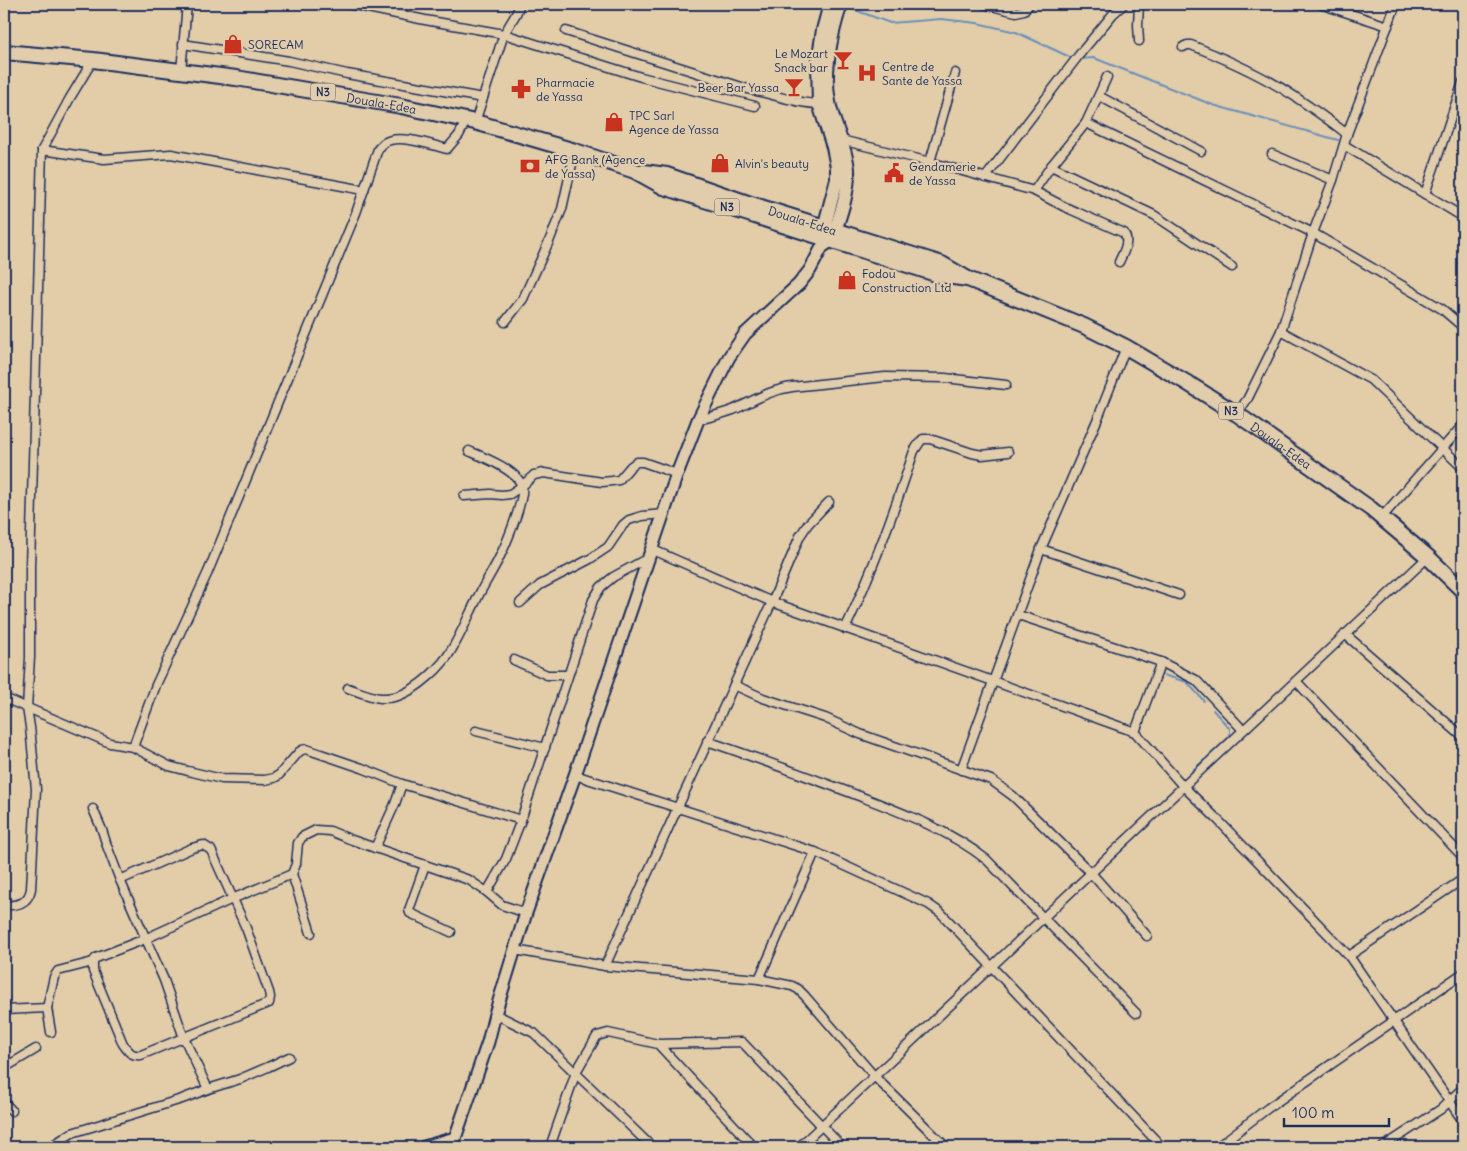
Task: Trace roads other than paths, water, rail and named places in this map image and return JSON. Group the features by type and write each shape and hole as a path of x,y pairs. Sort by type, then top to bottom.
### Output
{"highway":[{"name":"Douala-Edea","path":"4,52 93,60 324,92 471,121 575,151 635,171 664,187 827,236 939,276 968,279 1084,326 1189,384 1237,414 1382,517 1428,556 1463,591"}],"main road":[{"path":"827,236 838,167 824,104 818,62 823,30 830,4"},
{"path":"424,1147 453,1143 488,1042 526,913 677,474 698,420 729,357 745,334 799,284 810,270 846,192 848,179 846,158 841,140 824,104 833,33 841,4"}],"street":[{"path":"181,71 187,4"},
{"path":"349,4 379,6 425,20 504,34 641,77 755,106"},
{"path":"133,747 156,685 208,572 356,213 378,149 389,140 401,139 447,149 471,121 482,98 504,34 516,14 519,4"},
{"path":"983,4 1016,12 1024,10 1030,4"},
{"path":"985,178 1079,55 1113,14 1124,4"},
{"path":"1139,4 1139,41"},
{"path":"1320,4 1388,26"},
{"path":"1237,414 1248,398 1281,331 1347,134 1396,4"},
{"path":"566,31 748,89 799,102 824,104"},
{"path":"183,44 289,61 347,74 482,98"},
{"path":"1183,47 1191,45 1215,54 1258,75 1294,96 1347,134"},
{"path":"4,905 19,904 26,901 30,896 31,889 36,789 27,708 30,657 30,567 42,150 93,60"},
{"path":"930,162 954,73"},
{"path":"1034,190 1086,123 1107,77"},
{"path":"1425,194 1463,82"},
{"path":"1099,96 1201,151"},
{"path":"1086,123 1313,233 1442,309 1463,327"},
{"path":"841,140 1034,190 1065,207 1124,233 1127,237 1126,245 1119,262"},
{"path":"1344,145 1463,217"},
{"path":"42,150 104,159 171,154 364,190"},
{"path":"505,322 523,299 550,239 562,209 575,151"},
{"path":"1272,154 1333,180"},
{"path":"1051,166 1154,215 1232,267"},
{"path":"1281,331 1371,380 1463,468"},
{"path":"961,770 1041,549 1126,348"},
{"path":"698,420 732,410 765,394 783,388 885,377 946,378 1006,384"},
{"path":"1382,517 1463,425"},
{"path":"845,629 864,589 891,519 914,451 920,442 924,439 930,439 982,455 1008,452"},
{"path":"348,688 386,700 416,686 433,673 452,650 487,578 501,555 518,512 522,486 512,473 498,464 469,451"},
{"path":"464,496 490,494 502,496 510,494 534,475 544,473 612,482 619,480 637,462 643,462 677,474"},
{"path":"605,966 772,602 800,536 808,524 829,502"},
{"path":"520,603 540,586 608,547 623,525 629,520 642,516 664,514"},
{"path":"1041,549 1179,595"},
{"path":"487,892 506,860 521,820 593,600 601,586 650,554 845,629 1135,732 1183,786 1349,956 1463,1121"},
{"path":"799,1147 1428,556"},
{"path":"1018,615 1161,662 1196,680 1243,730"},
{"path":"1345,634 1463,738"},
{"path":"514,660 547,675 568,675"},
{"path":"1135,732 1161,662"},
{"path":"1296,680 1463,857"},
{"path":"734,685 763,698 825,718 860,734 991,780 1002,787 1091,874 1147,936"},
{"path":"4,698 110,743 133,747 170,766 188,771 222,779 265,780 279,776 299,752 306,749 402,784 521,820"},
{"path":"476,730 545,748"},
{"path":"707,741 878,803 946,833 971,847 987,860 1136,1013"},
{"path":"575,775 815,852 928,904 941,913 1162,1147"},
{"path":"375,848 402,784"},
{"path":"93,809 120,880 164,980 184,1038 208,1089"},
{"path":"311,933 292,874 296,864 298,843 302,837 316,830 330,832 469,880 502,904 526,913"},
{"path":"93,962 93,971 123,1044 134,1056 184,1038 269,1002 270,997 265,978 246,928 211,850 203,845 182,852 120,880"},
{"path":"759,979 815,852"},
{"path":"425,865 409,910 410,913 451,932"},
{"path":"51,1032 48,1008 54,976 58,971 93,962 102,955 145,939 292,874"},
{"path":"1349,956 1463,878"},
{"path":"515,950 605,966 759,979 792,986 805,996 875,1077 946,1147"},
{"path":"1217,1147 1268,1108 1463,973"},
{"path":"4,1010 48,1008"},
{"path":"495,1014 534,1033 652,1147"},
{"path":"553,1147 552,1141 576,1072 597,1036 608,1033 658,1044 742,1042 842,1147"},
{"path":"658,1044 754,1147"},
{"path":"4,1068 36,1049"},
{"path":"50,1147 72,1133 240,1079 289,1057"},
{"path":"1383,1147 1431,1116 1463,1088"},
{"path":"4,1102 12,1111"}],"waterway":[{"path":"847,7 890,23 941,19 977,23 1016,32 1074,59"},
{"path":"1079,59 1094,58 1213,105 1338,140"},
{"path":"1163,675 1187,682 1204,701"},
{"path":"1207,758 1230,736 1230,729 1213,710"},
{"path":"1192,771 1204,760"}],"place":[{"name":"SORECAM","path":"233,44"},
{"name":"Le Mozart Snack bar","path":"843,60"},
{"name":"Centre de Sante de Yassa","path":"867,73"},
{"name":"Beer Bar Yassa","path":"794,87"},
{"name":"Pharmacie de Yassa","path":"521,89"},
{"name":"TPC Sarl Agence de Yassa","path":"614,122"},
{"name":"Alvin's beauty","path":"720,163"},
{"name":"AFG Bank (Agence de Yassa)","path":"530,166"},
{"name":"Gendamerie de Yassa","path":"894,173"},
{"name":"Fodou Construction Ltd","path":"847,280"}]}
